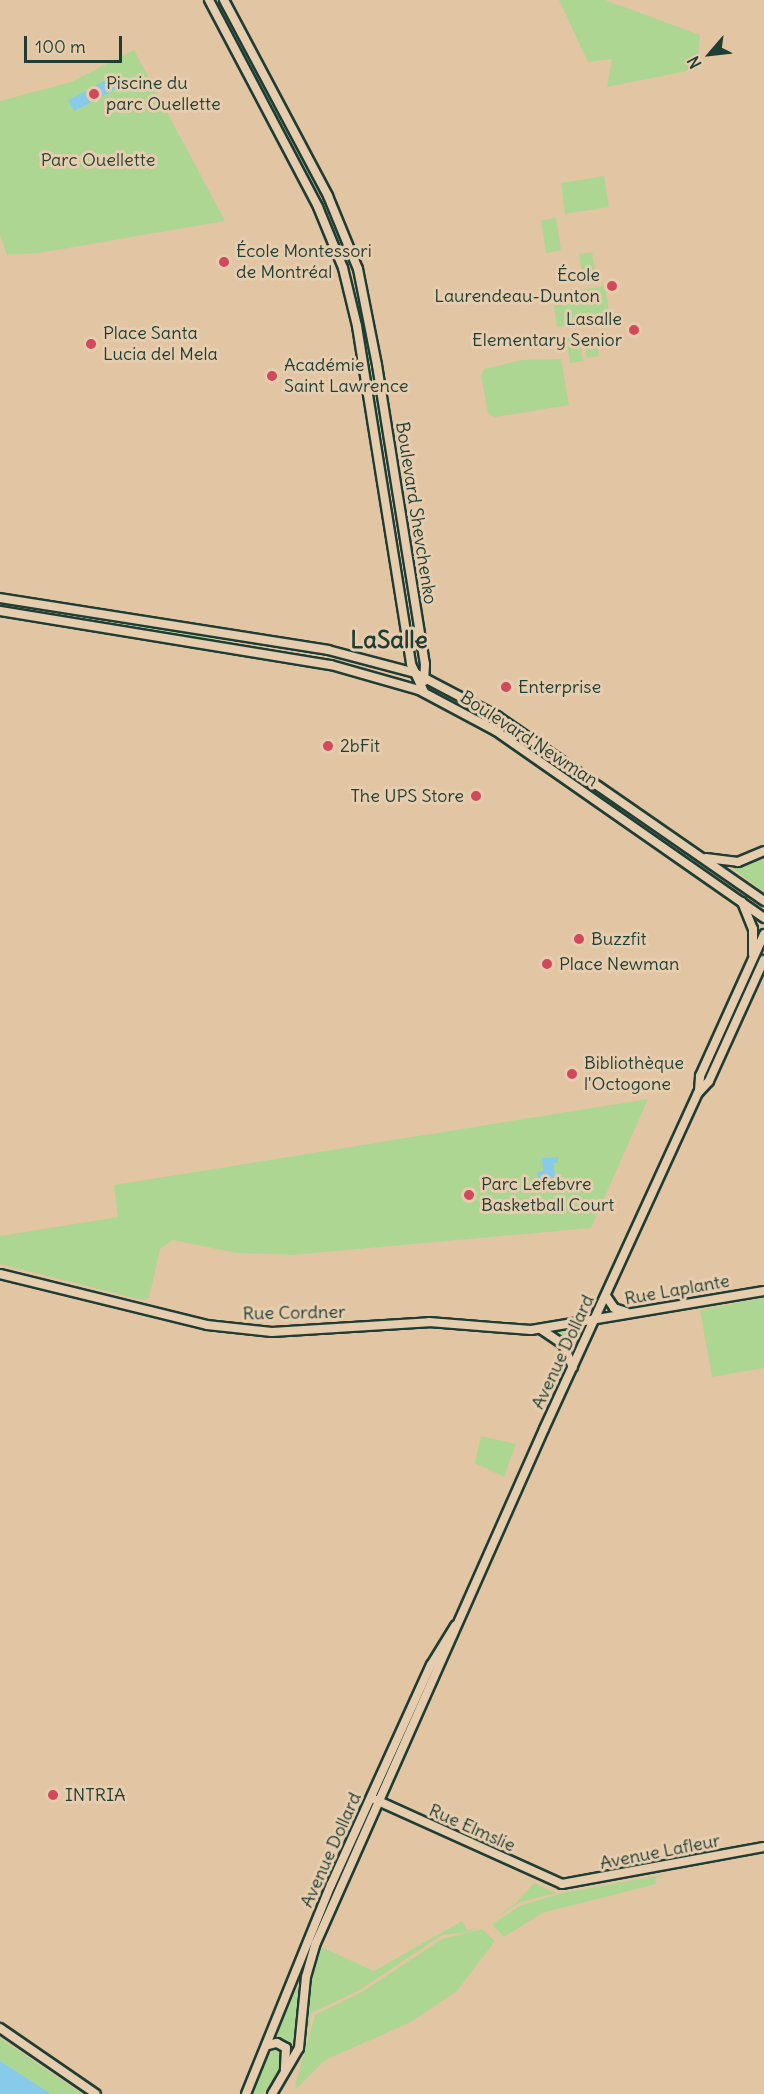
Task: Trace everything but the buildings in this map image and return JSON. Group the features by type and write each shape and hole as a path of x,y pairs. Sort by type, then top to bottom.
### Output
{"main road":[{"name":"Boulevard Shevchenko","path":"208,0 318,207 343,268 357,326 410,652 415,673 424,692"},
{"name":"Boulevard Shevchenko","path":"224,0 328,196 357,269 375,354 424,677 424,692"},
{"name":"Boulevard Newman","path":"0,598 328,650 415,673 492,712 764,901"},
{"name":"Boulevard Newman","path":"0,611 331,664 424,692 502,735 764,918"},
{"path":"394,666 410,652"},
{"path":"701,857 738,862 764,851"},
{"path":"741,901 753,929 753,958"},
{"name":"Avenue Dollard","path":"246,2094 268,2044 312,1928 431,1665 456,1625 606,1296 698,1092 700,1077 764,934"},
{"name":"Avenue Dollard","path":"698,1092 709,1081 764,960"},
{"name":"Rue Cordner","path":"0,1274 185,1320 237,1329 302,1331 429,1322 541,1329 594,1320"},
{"name":"Rue Laplante","path":"594,1320 764,1291"},
{"path":"606,1296 614,1308 630,1314"},
{"path":"541,1329 563,1344 573,1367"},
{"name":"Avenue Dollard","path":"272,2094 301,2042 306,1977 314,1950 452,1643 456,1625"},
{"name":"Rue Elmslie","path":"371,1797 561,1884"},
{"name":"Avenue Lafleur","path":"561,1884 764,1847"},
{"path":"0,2028 96,2094"},
{"path":"268,2044 280,2043 288,2051 283,2077"}],"green space":[{"path":"559,0 605,0 700,35 697,69 607,87 612,59 588,62"},
{"path":"242,45 278,113 323,199 239,46"},
{"name":"Parc Ouellette","path":"134,50 225,221 39,253 7,255 0,235 0,101 71,82"},
{"path":"604,176 609,207 565,214 561,183"},
{"path":"556,218 561,250 546,253 541,220"},
{"path":"592,252 596,276 583,278 579,254"},
{"path":"605,286 610,319 557,327 552,294"},
{"path":"355,290 363,316 382,431 380,431"},
{"path":"595,333 599,356 587,358 583,335"},
{"path":"579,336 583,361 570,363 566,338"},
{"path":"561,359 569,405 495,417 488,413 481,375 484,369 521,360"},
{"path":"0,603 216,638 242,642 201,638"},
{"path":"764,855 764,892 728,865 746,864"},
{"path":"648,1099 591,1228 292,1255 237,1253 173,1240 160,1249 149,1298 142,1300 0,1264 0,1236 118,1217 114,1185"},
{"path":"764,1298 764,1368 712,1377 700,1310"},
{"path":"578,1327 571,1348 554,1332 554,1331"},
{"path":"481,1436 516,1444 504,1477 475,1463"},
{"path":"667,1874 655,1878 656,1884 542,1913 504,1937 492,1924 520,1906 562,1893"},
{"path":"534,1883 556,1893 521,1902 492,1920 516,1903"},
{"path":"462,1921 468,1931 480,1926 469,1932 442,1935 358,1991 311,2013 305,2048 289,2080 306,2039 311,1972 319,1946 374,1971"},
{"path":"482,1929 495,1941 457,1991 409,2023 325,2060 297,2088 295,2086 315,2015 362,1992 442,1939"},
{"path":"298,1986 296,2041 291,2043 279,2037 277,2032"},
{"path":"0,2038 66,2083 82,2094 0,2094"},
{"path":"275,2050 283,2054 284,2062 263,2094 251,2094 269,2054"}],"water":[{"path":"111,77 117,88 98,99 92,88"},
{"path":"90,89 96,100 74,111 68,100"},
{"path":"558,1157 558,1162 553,1163 556,1182 539,1184 537,1172 543,1171 542,1158"},
{"path":"0,2061 51,2094 0,2094"}],"place":[{"name":"Piscine du parc Ouellette","path":"94,94"},
{"name":"École Montessori de Montréal","path":"224,262"},
{"name":"École Laurendeau-Dunton","path":"612,286"},
{"name":"Lasalle Elementary Senior","path":"634,330"},
{"name":"Place Santa Lucia del Mela","path":"91,344"},
{"name":"Académie Saint Lawrence","path":"272,376"},
{"name":"Enterprise","path":"506,687"},
{"name":"2bFit","path":"328,746"},
{"name":"The UPS Store","path":"476,796"},
{"name":"Buzzfit","path":"579,939"},
{"name":"Place Newman","path":"547,964"},
{"name":"Bibliothèque l'Octogone","path":"572,1074"},
{"name":"Parc Lefebvre Basketball Court","path":"469,1195"},
{"name":"INTRIA","path":"53,1795"}],"district":[{"name":"LaSalle","path":"389,640"}]}
